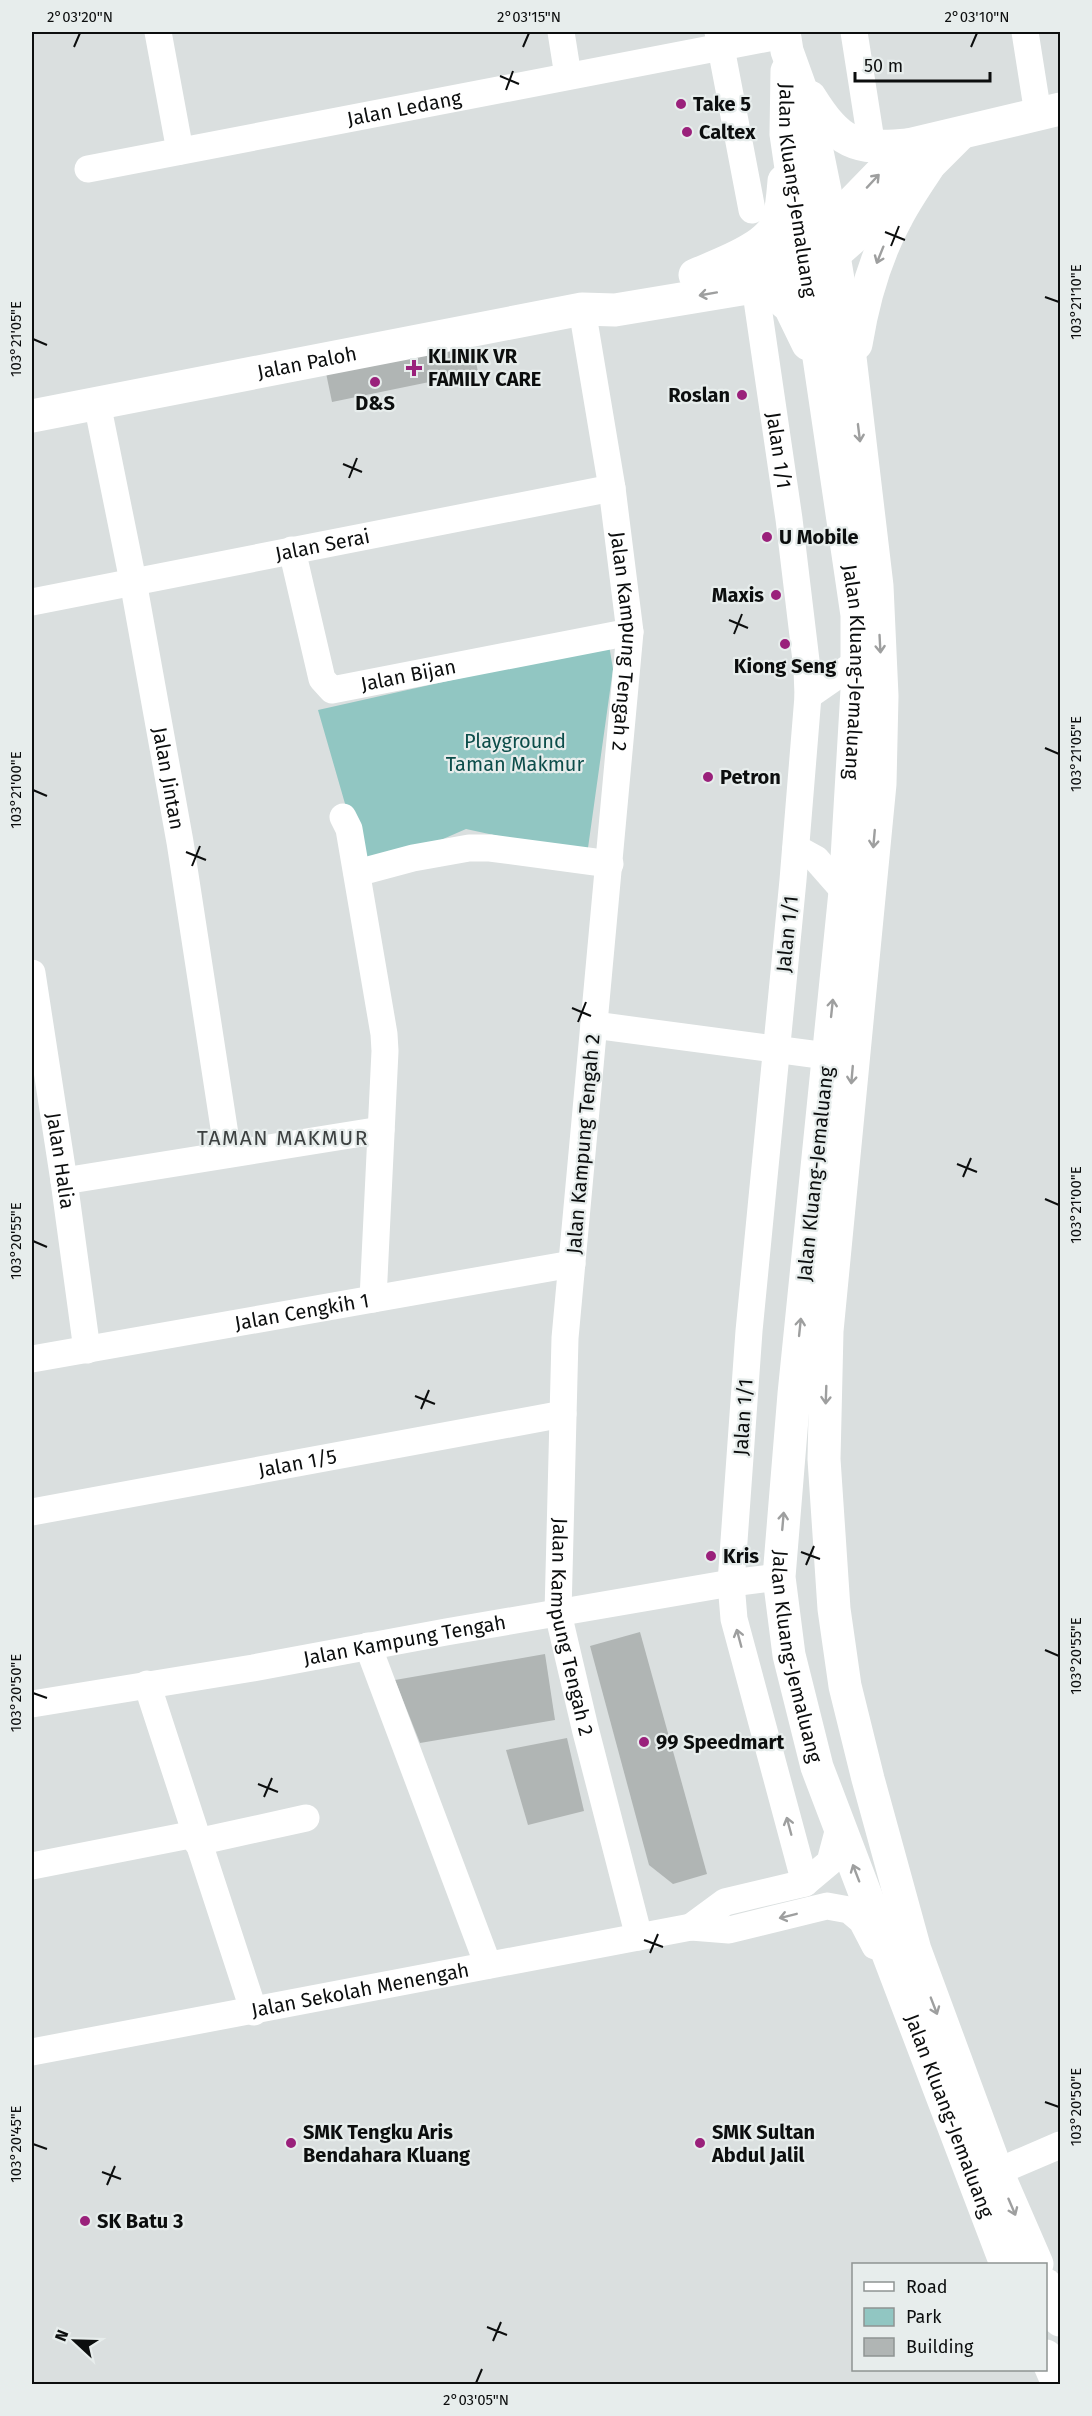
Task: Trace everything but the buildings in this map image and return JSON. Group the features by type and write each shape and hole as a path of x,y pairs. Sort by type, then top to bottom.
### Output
{"main road":[{"path":"788,48 825,120 851,141 860,145 918,156"},
{"name":"Jalan Kluang-Jemaluang","path":"788,48 786,134 819,253"},
{"name":"Jalan Kluang-Jemaluang","path":"788,48 809,112 819,253 837,377 877,586 882,696 880,784 827,1331 824,1459 834,1609 845,1686 867,1779 915,1950 997,2172 1036,2263"},
{"path":"819,253 918,156 960,134 1049,112"},
{"path":"695,275 746,253 767,237 779,221 786,134"},
{"path":"837,377 861,320 877,260 896,219 918,156"},
{"name":"Jalan Paloh","path":"582,309 611,292 819,253"},
{"name":"Jalan Paloh","path":"32,416 582,309 615,310 759,286 819,253"},
{"path":"759,286 790,307 837,377"},
{"name":"Jalan Kluang-Jemaluang","path":"837,377 857,615 857,662 845,892 794,1394 779,1577 789,1655 817,1767 1005,2263"},
{"path":"1047,2288 1060,2320"},
{"path":"1047,2358 1058,2385"}],"street":[{"path":"158,32 180,151"},
{"path":"561,32 568,76"},
{"path":"854,32 872,147"},
{"path":"1025,32 1049,112"},
{"path":"719,39 752,210"},
{"name":"Jalan Ledang","path":"88,169 568,76 719,39 788,48"},
{"name":"Jalan 1/1","path":"759,286 807,669 808,696 796,848 749,1331 731,1583 734,1619 804,1883"},
{"name":"Jalan Kampung Tengah 2","path":"582,309 612,488 630,632 565,1338 558,1613 639,1937"},
{"name":"Jalan Jintan","path":"97,403 133,581 180,842 228,1154"},
{"name":"Jalan Serai","path":"32,602 612,488"},
{"name":"Jalan Bijan","path":"292,550 322,679 332,690 630,632"},
{"path":"808,696 857,662"},
{"path":"343,817 349,829 384,1034 373,1299"},
{"path":"357,873 413,858 469,848 490,848 610,864"},
{"path":"796,848 816,859 845,892"},
{"name":"Jalan Halia","path":"32,973 87,1350"},
{"path":"594,1024 827,1056"},
{"path":"64,1181 381,1130"},
{"name":"Jalan Cengkih 1","path":"32,1359 572,1264"},
{"name":"Jalan 1/5","path":"32,1512 563,1414"},
{"name":"Jalan Kampung Tengah","path":"32,1704 731,1583 779,1577"},
{"path":"368,1646 488,1965"},
{"path":"147,1684 254,2012"},
{"path":"32,1866 306,1818"},
{"name":"Jalan Sekolah Menengah","path":"691,1927 725,1902 804,1883 830,1862 839,1828"},
{"name":"Jalan Sekolah Menengah","path":"32,2052 254,2012 691,1927 729,1930 827,1906 849,1910 862,1921 903,1995"},
{"path":"997,2172 1060,2145"}],"green space":[{"name":"Playground Taman Makmur","path":"609,645 613,669 587,855 466,829 365,873 318,710"}],"place":[{"name":"Take 5","path":"681,104"},
{"name":"Caltex","path":"687,132"},
{"name":"KLINIK VR FAMILY CARE","path":"414,368"},
{"name":"D&S","path":"375,382"},
{"name":"Roslan","path":"742,395"},
{"name":"U Mobile","path":"767,537"},
{"name":"Maxis","path":"776,595"},
{"name":"Kiong Seng","path":"785,644"},
{"name":"Petron","path":"708,777"},
{"name":"Kris","path":"711,1556"},
{"name":"99 Speedmart","path":"644,1742"},
{"name":"SMK Tengku Aris Bendahara Kluang","path":"291,2143"},
{"name":"SMK Sultan Abdul Jalil","path":"700,2143"},
{"name":"SK Batu 3","path":"85,2221"}],"district":[{"name":"TAMAN MAKMUR","path":"283,1138"}]}
